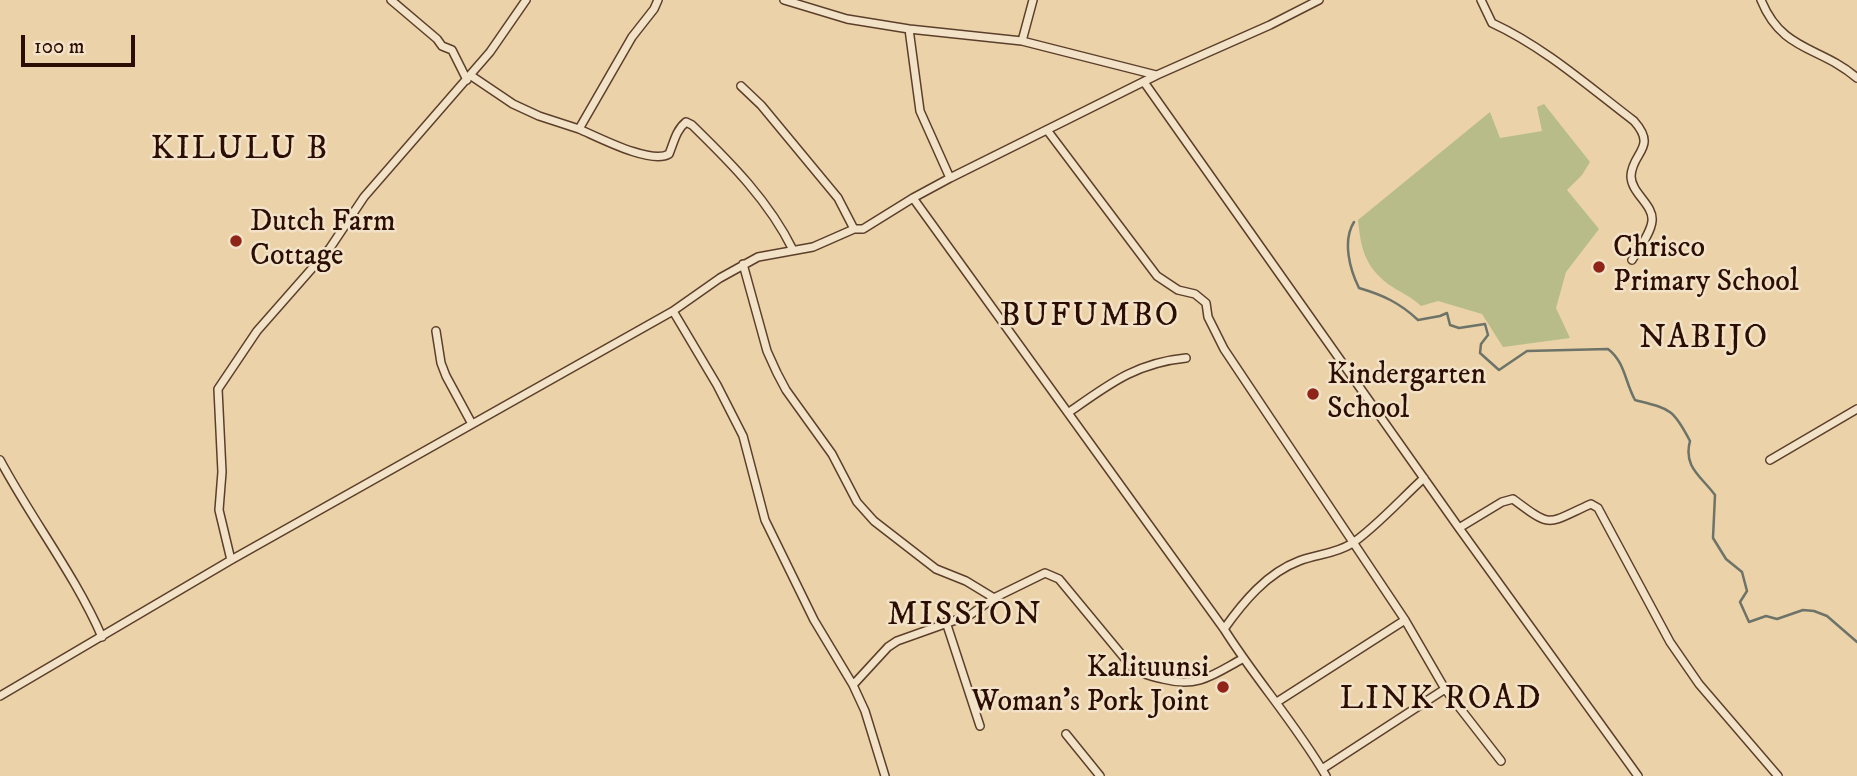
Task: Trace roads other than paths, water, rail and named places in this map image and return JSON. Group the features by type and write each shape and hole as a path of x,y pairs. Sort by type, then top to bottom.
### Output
{"street":[{"path":"391,0 442,46 452,50 468,78 539,116 631,151 658,158 669,154 682,125 687,122 692,125 731,163 769,209 793,250"},
{"path":"231,559 219,510 222,472 218,389 242,350 330,248 364,197 490,52 526,0"},
{"path":"579,129 632,37 658,0"},
{"path":"783,0 847,19 909,29 1021,41 1157,75"},
{"path":"1021,41 1033,0"},
{"path":"0,696 231,559 673,311 743,264 766,255 822,244 854,229 863,229 950,178 1157,75 1319,0"},
{"path":"1481,0 1492,23 1512,32 1567,68 1641,129 1645,136 1643,148 1631,175 1650,213 1652,223 1632,260"},
{"path":"1761,0 1768,16 1790,41 1837,62 1857,78"},
{"path":"909,29 920,111 950,178"},
{"path":"1144,82 1638,776"},
{"path":"741,86 761,105 838,198 854,229"},
{"path":"1047,130 1157,276 1178,290 1195,294 1206,303 1208,317 1224,349 1405,620 1445,689 1501,761"},
{"path":"913,198 1224,629 1242,659 1277,702 1324,772 1445,689"},
{"path":"743,264 767,351 777,373 786,390 832,454 857,502 874,521 936,569 966,581 994,598"},
{"path":"673,311 718,385 743,436 765,520 814,620 865,710 886,776"},
{"path":"436,331 446,376 472,424"},
{"path":"1068,413 1123,374 1163,360 1186,358"},
{"path":"1770,460 1857,409"},
{"path":"0,460 38,527 85,599 102,637"},
{"path":"1224,629 1244,600 1291,564 1336,551 1352,543 1424,478"},
{"path":"1459,528 1502,502 1513,499 1542,521 1552,522 1591,504 1598,508 1670,642 1714,702 1778,776"},
{"path":"853,685 888,646 970,615 994,598 1045,573 1059,579 1131,666 1141,674 1190,683 1205,680 1242,659"},
{"path":"1277,702 1405,620"},
{"path":"946,622 980,726"},
{"path":"1066,734 1100,776"}],"waterway":[{"path":"1354,222 1348,246 1350,264 1359,288 1391,300 1418,320 1447,313 1450,325 1459,328 1485,324 1488,335 1481,344 1480,353 1499,370 1527,351 1608,349 1614,354 1635,400 1669,412 1679,422 1690,441 1688,450 1691,465 1715,495 1713,538 1726,559 1742,572 1747,591 1740,602 1749,622 1766,616 1777,619 1803,610 1814,611 1827,616 1857,642"}],"place":[{"name":"Dutch Farm Cottage","path":"236,241"},
{"name":"Chrisco Primary School","path":"1599,267"},
{"name":"Kindergarten School","path":"1313,394"},
{"name":"Kalituunsi Woman's Pork Joint","path":"1223,687"}],"district":[{"name":"KILULU B","path":"240,151"},
{"name":"BUFUMBO","path":"1090,318"},
{"name":"NABIJO","path":"1704,340"},
{"name":"MISSION","path":"965,617"},
{"name":"LINK ROAD","path":"1441,701"}]}
